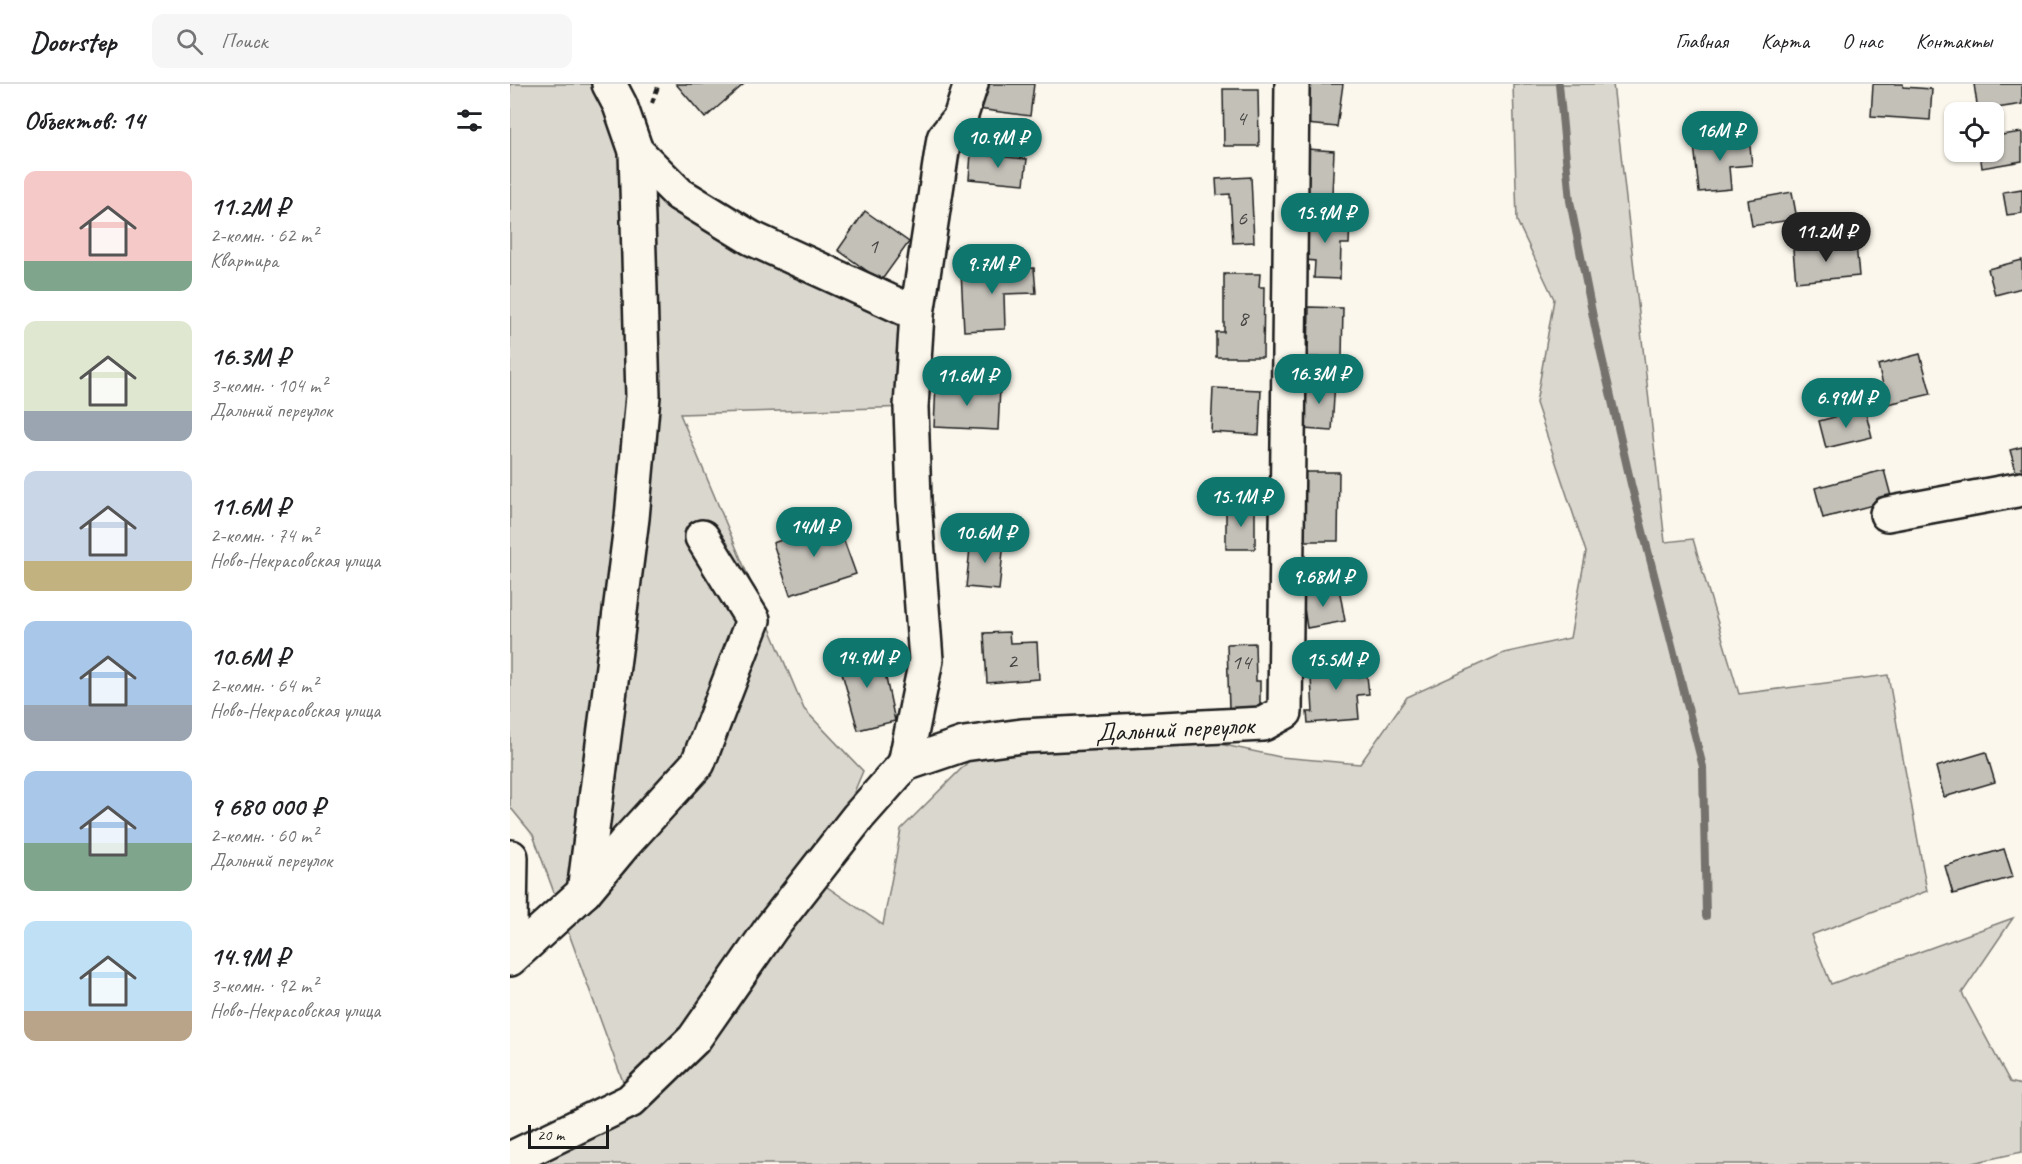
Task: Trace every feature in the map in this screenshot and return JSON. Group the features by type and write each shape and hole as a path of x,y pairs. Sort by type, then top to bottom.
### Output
{"street":[{"path":"584,892 632,518 643,396 636,151 620,105 609,84"},
{"path":"510,1159 630,1101 694,1039 772,927 858,818 905,764 926,660 914,501 912,419 917,314 944,138 960,118 970,84"},
{"name":"Дальний переулок","path":"905,764 964,744 1022,735 1263,724 1285,712 1292,84"},
{"path":"636,151 679,194 751,238 917,314"},
{"path":"1887,514 2022,489"},
{"path":"510,960 584,892 624,844 698,763 753,620 702,537"},
{"path":"510,922 511,857"}],"shaded area":[{"path":"510,84 609,84 679,194 917,314 911,407 680,414 804,709 863,771 817,880 883,925 901,829 981,749 1150,729 1280,757 1360,764 1407,697 1504,653 1570,638 1586,552 1536,403 1554,299 1517,221 1513,84 1613,84 1665,542 1693,539 1739,694 1888,675 1927,891 1811,935 1831,984 2013,918 1962,993 2010,1082 2022,1085 2022,1152 1968,1164 510,1164 630,1101 533,835 510,807"}],"building":[{"path":"676,84 744,84 705,118"},
{"path":"981,84 1034,84 1030,116 978,109"},
{"path":"1311,84 1343,84 1337,127 1306,124"},
{"path":"1873,84 1903,84 1903,87 1932,89 1930,120 1871,116"},
{"path":"1974,84 2022,84 2022,104 2004,107 2004,102 1977,102"},
{"path":"1223,89 1258,89 1259,146 1224,146"},
{"path":"2022,132 2022,161 1982,168 1981,162 2004,162 2004,135"},
{"path":"1749,138 1752,165 1729,167 1731,189 1699,192 1694,144"},
{"path":"1307,149 1334,151 1331,216 1306,215"},
{"path":"971,154 1027,159 1024,184 969,179"},
{"path":"1251,177 1254,242 1233,243 1230,194 1217,195 1216,179"},
{"path":"2022,189 2022,213 2007,215 2003,192"},
{"path":"1792,192 1797,219 1752,226 1748,200"},
{"path":"865,211 909,242 881,281 838,250"},
{"path":"1301,217 1350,219 1349,244 1341,244 1340,279 1314,278 1315,261 1306,260 1307,243 1300,243"},
{"path":"1856,244 1859,276 1796,282 1793,250"},
{"path":"2022,260 2022,288 1995,295 1988,269"},
{"path":"1034,268 1036,293 1004,294 1005,329 964,331 961,271"},
{"path":"1224,274 1260,274 1259,287 1264,287 1263,357 1216,357 1216,332 1224,332"},
{"path":"1309,307 1343,308 1342,358 1308,357"},
{"path":"1920,354 1931,394 1888,404 1878,365"},
{"path":"1306,378 1335,380 1332,431 1303,429"},
{"path":"936,384 1000,388 998,430 934,427"},
{"path":"1213,388 1261,390 1259,435 1211,432"},
{"path":"1865,409 1872,437 1826,448 1819,421"},
{"path":"2022,447 2022,481 2019,482 2010,450"},
{"path":"1884,470 1892,500 1823,518 1815,488"},
{"path":"1303,472 1339,472 1338,541 1302,541"},
{"path":"1226,506 1255,506 1255,549 1226,549"},
{"path":"837,521 856,574 790,595 773,543"},
{"path":"971,538 1004,542 999,590 966,587"},
{"path":"1339,588 1345,621 1307,628 1302,594"},
{"path":"1009,632 1010,643 1037,642 1039,679 987,683 984,633"},
{"path":"1255,643 1256,681 1260,681 1260,709 1229,709 1227,644"},
{"path":"864,647 869,662 882,659 895,721 858,730 837,655"},
{"path":"1353,658 1355,677 1367,676 1369,694 1357,695 1359,719 1308,723 1307,712 1313,712 1310,661"},
{"path":"1986,752 1995,782 1944,797 1936,767"},
{"path":"2004,849 2013,877 1953,894 1945,866"}],"waterway":[{"path":"1559,84 1570,201 1595,327 1631,484 1703,767 1706,916"}]}
